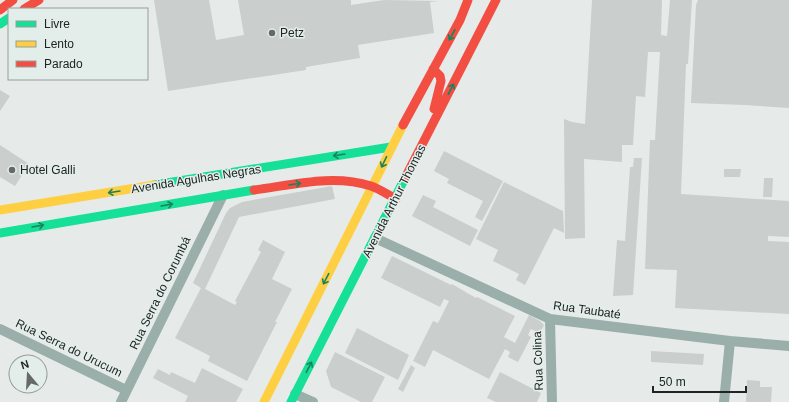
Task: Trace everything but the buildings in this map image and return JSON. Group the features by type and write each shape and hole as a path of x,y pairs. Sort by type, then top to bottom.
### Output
{"main road":[{"path":"0,10 13,0"},
{"path":"26,8 39,0"},
{"path":"264,402 391,147 432,69 460,20 468,0"},
{"name":"Avenida Arthur Thomas","path":"293,398 396,199 496,0"},
{"path":"427,136 441,81 440,76 432,69"},
{"name":"Avenida Agulhas Negras","path":"1,234 88,207 391,147"},
{"name":"Avenida Agulhas Negras","path":"0,210 88,207 224,195 325,180 343,180 372,186 396,199"}],"street":[{"name":"Rua Serra do Corumbá","path":"121,402 224,195"},
{"name":"Rua Taubaté","path":"375,238 550,319 730,341 789,346"},
{"name":"Rua Colina","path":"550,319 552,402"},
{"name":"Rua Serra do Urucum","path":"0,329 126,390"},
{"path":"724,402 730,341"},
{"path":"293,398 313,402"}],"traffic: fast":[{"path":"0,24 8,19"},
{"path":"154,185 391,147"},
{"path":"291,402 405,178"},
{"path":"0,233 254,190"}],"traffic: slow":[{"path":"264,402 403,125"},
{"path":"0,210 154,185"}],"traffic: jam":[{"path":"0,10 13,0"},
{"path":"26,8 39,0"},
{"path":"403,125 460,20 468,0"},
{"path":"405,178 496,0"},
{"path":"433,69 440,76 441,81 434,109"},
{"path":"254,190 298,183 342,181 371,186 396,199"}],"place":[{"name":"Petz","path":"272,33"},
{"name":"Hotel Galli","path":"12,170"}]}
